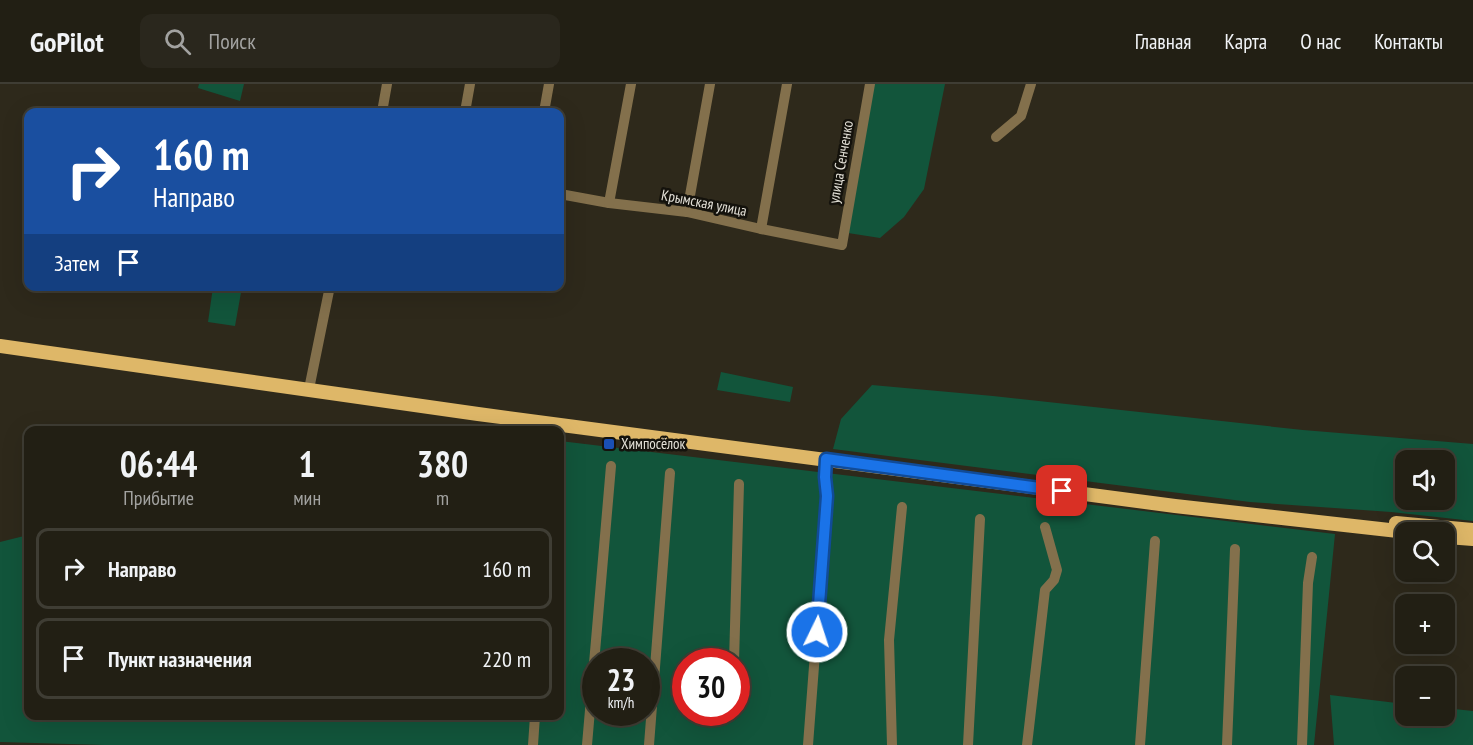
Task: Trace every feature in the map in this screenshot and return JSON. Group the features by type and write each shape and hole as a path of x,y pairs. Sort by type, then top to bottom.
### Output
{"main road":[{"path":"0,346 478,414 1163,505 1395,531"},
{"path":"1337,525 1360,520 1473,530"},
{"path":"1455,537 1473,539"}],"street":[{"path":"383,108 387,84"},
{"path":"466,108 470,84"},
{"path":"545,108 549,84"},
{"path":"609,202 631,84"},
{"path":"687,213 710,84"},
{"path":"761,229 787,84"},
{"name":"улица Сенченко","path":"842,245 870,84"},
{"path":"996,137 1021,116 1032,84"},
{"name":"Крымская улица","path":"564,195 687,213 842,245"},
{"path":"309,389 329,291"},
{"path":"808,745 827,496 826,459"},
{"path":"587,745 611,466"},
{"path":"649,745 670,473"},
{"path":"734,648 739,484"},
{"path":"892,745 889,640 902,507"},
{"path":"968,745 980,519"},
{"path":"1027,745 1045,591 1054,580 1057,570 1045,527"},
{"path":"1140,745 1155,541"},
{"path":"1227,745 1235,549"},
{"path":"1302,745 1308,583 1312,557"},
{"path":"533,745 535,720"}],"green space":[{"path":"199,84 244,84 240,101 198,88"},
{"path":"874,84 945,84 924,189 904,217 880,238 848,233"},
{"path":"212,291 241,291 235,326 208,322"},
{"path":"721,372 793,387 790,402 717,390"},
{"path":"872,385 1303,430 1473,444 1473,521 1391,512 1250,502 833,449 841,419"},
{"path":"564,441 1335,534 1314,745 104,745 0,742 0,542 24,536 24,720 564,720"},
{"path":"1330,695 1395,703 1395,726 1455,726 1455,709 1473,711 1473,745 1334,745"}],"place":[{"name":"Химпосёлок","path":"609,444"}],"route":[{"path":"817,632 827,496 826,459 1062,491"}]}
